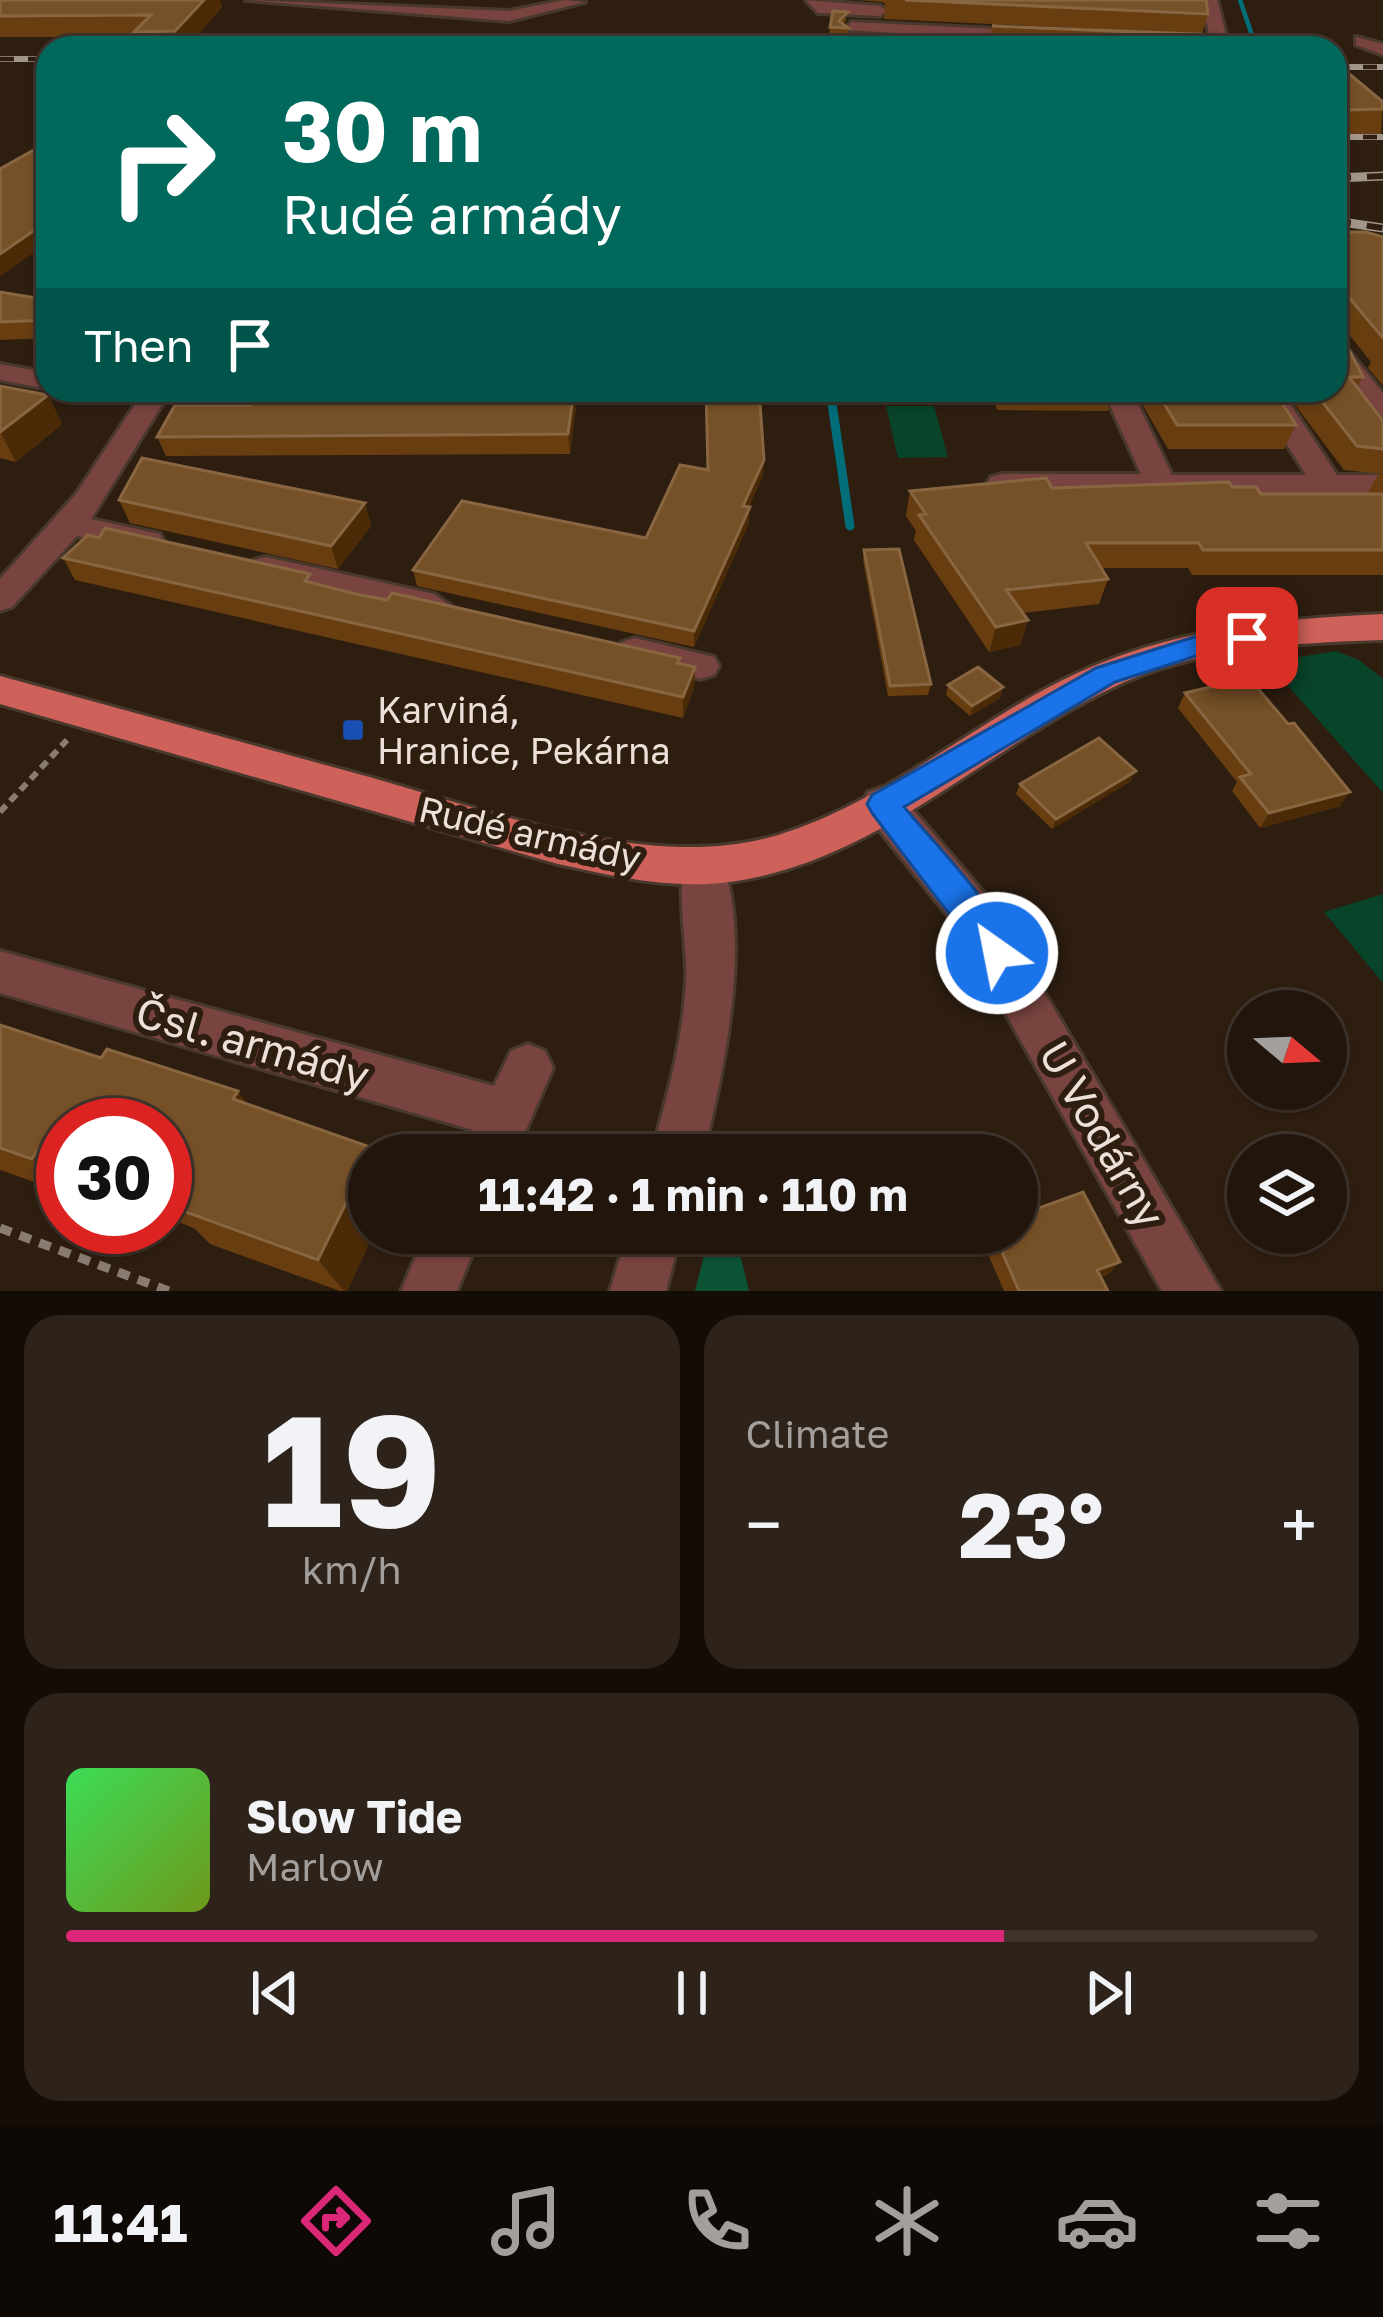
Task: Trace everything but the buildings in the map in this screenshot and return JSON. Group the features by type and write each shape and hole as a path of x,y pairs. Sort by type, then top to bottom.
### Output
{"main road":[{"name":"Rudé armády","path":"0,690 558,846 636,862 703,866 768,855 883,804 1048,705 1140,662 1247,638 1383,627"}],"street":[{"path":"254,0 509,16 577,2"},
{"path":"814,0 812,6 825,9 1053,28 851,27"},
{"path":"1209,0 1215,36"},
{"path":"1383,39 1362,41 1383,50"},
{"path":"1347,366 1383,412"},
{"path":"0,372 36,379"},
{"path":"0,599 73,525 140,428 151,402"},
{"path":"1123,402 1161,484"},
{"path":"1275,402 1328,484"},
{"path":"996,484 1383,485"},
{"path":"73,525 190,551"},
{"path":"236,562 469,614"},
{"path":"608,645 701,666"},
{"name":"U Vodárny","path":"883,804 973,913 1192,1291"},
{"path":"682,1134 700,1072 712,998 703,866"},
{"name":"Čsl. armády","path":"0,972 494,1134"},
{"name":"Čsl. armády","path":"497,1134 528,1068"},
{"path":"428,1291 445,1254"},
{"path":"638,1291 648,1254"}],"path":[{"path":"0,812 89,716"},
{"path":"0,1228 169,1291"}],"green space":[{"path":"886,406 934,406 948,457 898,458"},
{"path":"1336,651 1359,660 1383,679 1383,793 1267,662"},
{"path":"1383,894 1383,983 1324,912"},
{"path":"705,1254 740,1254 749,1291 695,1291"}],"waterway":[{"path":"1240,0 1252,36"},
{"path":"832,402 850,526"}],"railway":[{"path":"0,59 36,59"},
{"path":"1347,67 1383,67"},
{"path":"1347,137 1383,137"},
{"path":"1347,178 1383,176"},
{"path":"1347,223 1383,228"}],"place":[{"name":"Karviná, Hranice, Pekárna","path":"353,730"}],"route":[{"path":"997,953 973,913 883,804 1106,675 1194,647 1247,638"}]}
